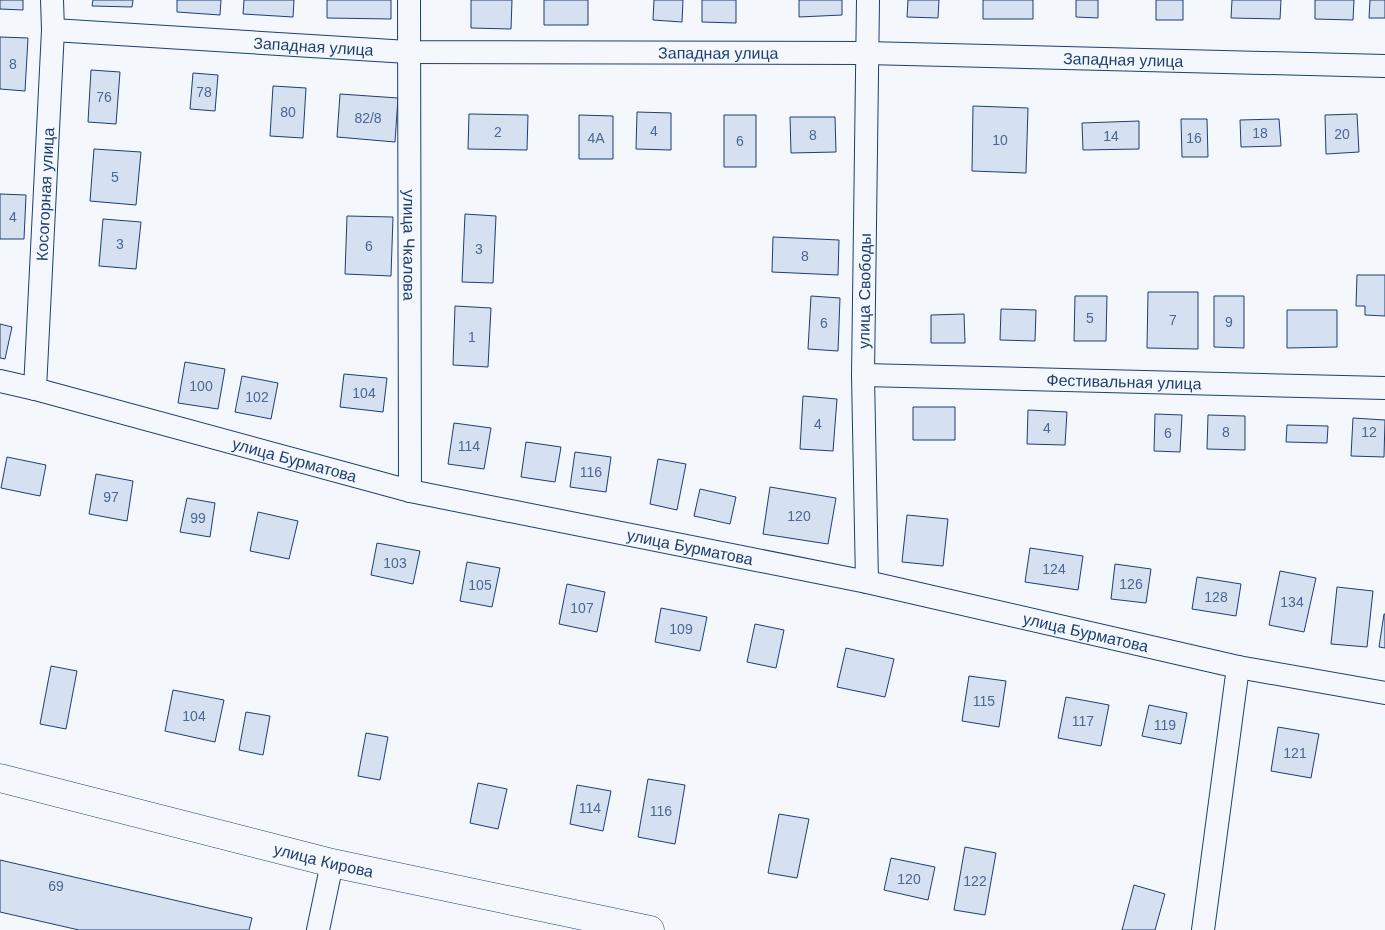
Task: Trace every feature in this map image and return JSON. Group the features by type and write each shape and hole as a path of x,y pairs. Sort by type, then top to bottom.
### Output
{"main road":[{"name":"улица Кирова","path":"0,778 332,863 650,930"}],"street":[{"name":"Косогорная улица","path":"35,389 53,30 52,0"},
{"name":"улица Чкалова","path":"409,0 410,491"},
{"name":"улица Свободы","path":"867,582 863,375 868,0"},
{"name":"Западная улица","path":"53,30 408,52 866,54 1385,66"},
{"name":"Фестивальная улица","path":"863,375 1385,388"},
{"name":"улица Бурматова","path":"0,382 35,389 410,491 867,582 1238,667 1385,693"},
{"path":"1203,930 1238,667"},
{"path":"318,930 332,863"}],"building":[{"path":"0,0 23,0 23,10 0,9"},
{"path":"93,0 133,0 132,7 92,6"},
{"path":"177,0 221,0 220,15 177,12"},
{"path":"244,0 294,0 293,17 243,14"},
{"path":"327,0 391,0 391,19 327,18"},
{"path":"471,0 512,0 511,29 471,28"},
{"path":"544,0 588,0 588,25 544,25"},
{"path":"654,0 683,0 682,22 653,20"},
{"path":"702,0 736,0 736,23 702,22"},
{"path":"799,0 842,0 842,15 799,17"},
{"path":"908,0 939,0 938,18 907,17"},
{"path":"983,0 1033,0 1033,19 983,19"},
{"path":"1076,0 1098,0 1098,18 1076,17"},
{"path":"1156,0 1183,0 1183,20 1156,20"},
{"path":"1232,0 1281,0 1280,19 1231,18"},
{"path":"1315,0 1354,0 1353,20 1315,19"},
{"path":"1370,0 1385,0 1385,18 1369,18"},
{"path":"0,37 28,38 25,91 0,89"},
{"path":"91,70 120,72 116,124 88,122"},
{"path":"193,73 218,75 215,111 190,109"},
{"path":"273,86 306,88 303,138 270,136"},
{"path":"340,94 398,98 395,142 337,137"},
{"path":"973,106 1028,108 1026,173 972,171"},
{"path":"637,112 671,113 671,150 636,149"},
{"path":"469,114 528,115 527,150 468,149"},
{"path":"1357,114 1359,152 1326,154 1325,115"},
{"path":"579,115 613,116 613,159 579,159"},
{"path":"724,115 756,115 756,167 724,167"},
{"path":"790,117 835,117 836,152 791,153"},
{"path":"1181,119 1207,119 1208,157 1182,157"},
{"path":"1279,119 1281,146 1241,147 1240,120"},
{"path":"1139,121 1139,149 1083,150 1082,123"},
{"path":"94,149 141,152 136,205 90,201"},
{"path":"0,194 26,195 24,239 0,239"},
{"path":"465,214 496,216 493,283 462,282"},
{"path":"347,216 393,217 391,276 345,274"},
{"path":"103,219 141,222 136,269 99,266"},
{"path":"773,237 839,240 838,275 772,272"},
{"path":"1357,275 1385,275 1385,316 1365,315 1365,306 1356,306"},
{"path":"1148,292 1198,292 1198,349 1147,348"},
{"path":"811,296 840,298 838,351 808,349"},
{"path":"1075,296 1107,296 1106,341 1074,341"},
{"path":"1214,296 1244,296 1244,348 1214,347"},
{"path":"455,306 491,308 488,367 453,365"},
{"path":"1001,309 1036,310 1035,341 1000,340"},
{"path":"1287,310 1337,310 1337,347 1287,348"},
{"path":"964,314 965,343 931,343 931,315"},
{"path":"0,324 12,327 5,359 0,358"},
{"path":"185,362 225,369 218,409 178,403"},
{"path":"344,374 387,378 383,412 340,407"},
{"path":"242,376 278,383 271,419 235,412"},
{"path":"803,396 837,399 833,451 800,449"},
{"path":"913,407 955,407 955,440 913,440"},
{"path":"1028,410 1067,412 1065,445 1027,444"},
{"path":"1155,414 1182,415 1180,452 1154,451"},
{"path":"1208,415 1245,416 1245,450 1207,449"},
{"path":"1353,418 1385,420 1384,457 1351,456"},
{"path":"454,423 491,428 484,469 448,464"},
{"path":"1287,425 1328,426 1327,443 1286,442"},
{"path":"526,442 561,447 555,482 521,477"},
{"path":"575,452 611,457 606,492 570,487"},
{"path":"7,457 46,465 40,496 1,488"},
{"path":"658,459 686,464 677,510 650,504"},
{"path":"96,474 133,481 127,521 89,514"},
{"path":"770,487 836,498 828,544 763,534"},
{"path":"700,489 736,497 730,524 694,516"},
{"path":"187,498 215,503 210,537 180,532"},
{"path":"258,512 298,521 289,559 250,551"},
{"path":"907,515 948,519 943,566 902,562"},
{"path":"377,543 420,551 413,584 371,575"},
{"path":"1030,548 1083,556 1078,590 1025,582"},
{"path":"467,562 500,568 492,607 460,601"},
{"path":"1115,564 1151,569 1146,603 1111,599"},
{"path":"1280,571 1316,578 1304,632 1269,625"},
{"path":"1197,577 1241,584 1236,616 1192,609"},
{"path":"567,584 605,592 597,632 559,624"},
{"path":"1337,587 1373,591 1367,647 1331,644"},
{"path":"661,608 707,617 700,651 655,642"},
{"path":"1385,614 1385,648 1379,647"},
{"path":"755,624 784,630 776,668 747,662"},
{"path":"846,648 894,659 885,697 837,687"},
{"path":"51,666 77,671 66,729 40,724"},
{"path":"969,676 1006,681 999,727 962,721"},
{"path":"173,690 224,700 215,742 165,731"},
{"path":"1066,697 1109,705 1101,746 1058,738"},
{"path":"1149,705 1187,713 1181,744 1142,736"},
{"path":"246,712 270,716 263,755 239,750"},
{"path":"1278,727 1319,734 1311,778 1271,771"},
{"path":"366,733 388,737 380,780 358,776"},
{"path":"648,779 685,785 675,844 638,837"},
{"path":"478,783 507,789 498,829 470,823"},
{"path":"577,785 611,791 603,831 570,824"},
{"path":"779,814 809,819 797,878 768,873"},
{"path":"965,847 996,853 985,915 954,910"},
{"path":"891,858 935,867 928,900 884,890"},
{"path":"0,860 252,918 249,930 79,930 0,912"},
{"path":"1134,885 1165,894 1155,930 1122,930"}]}
